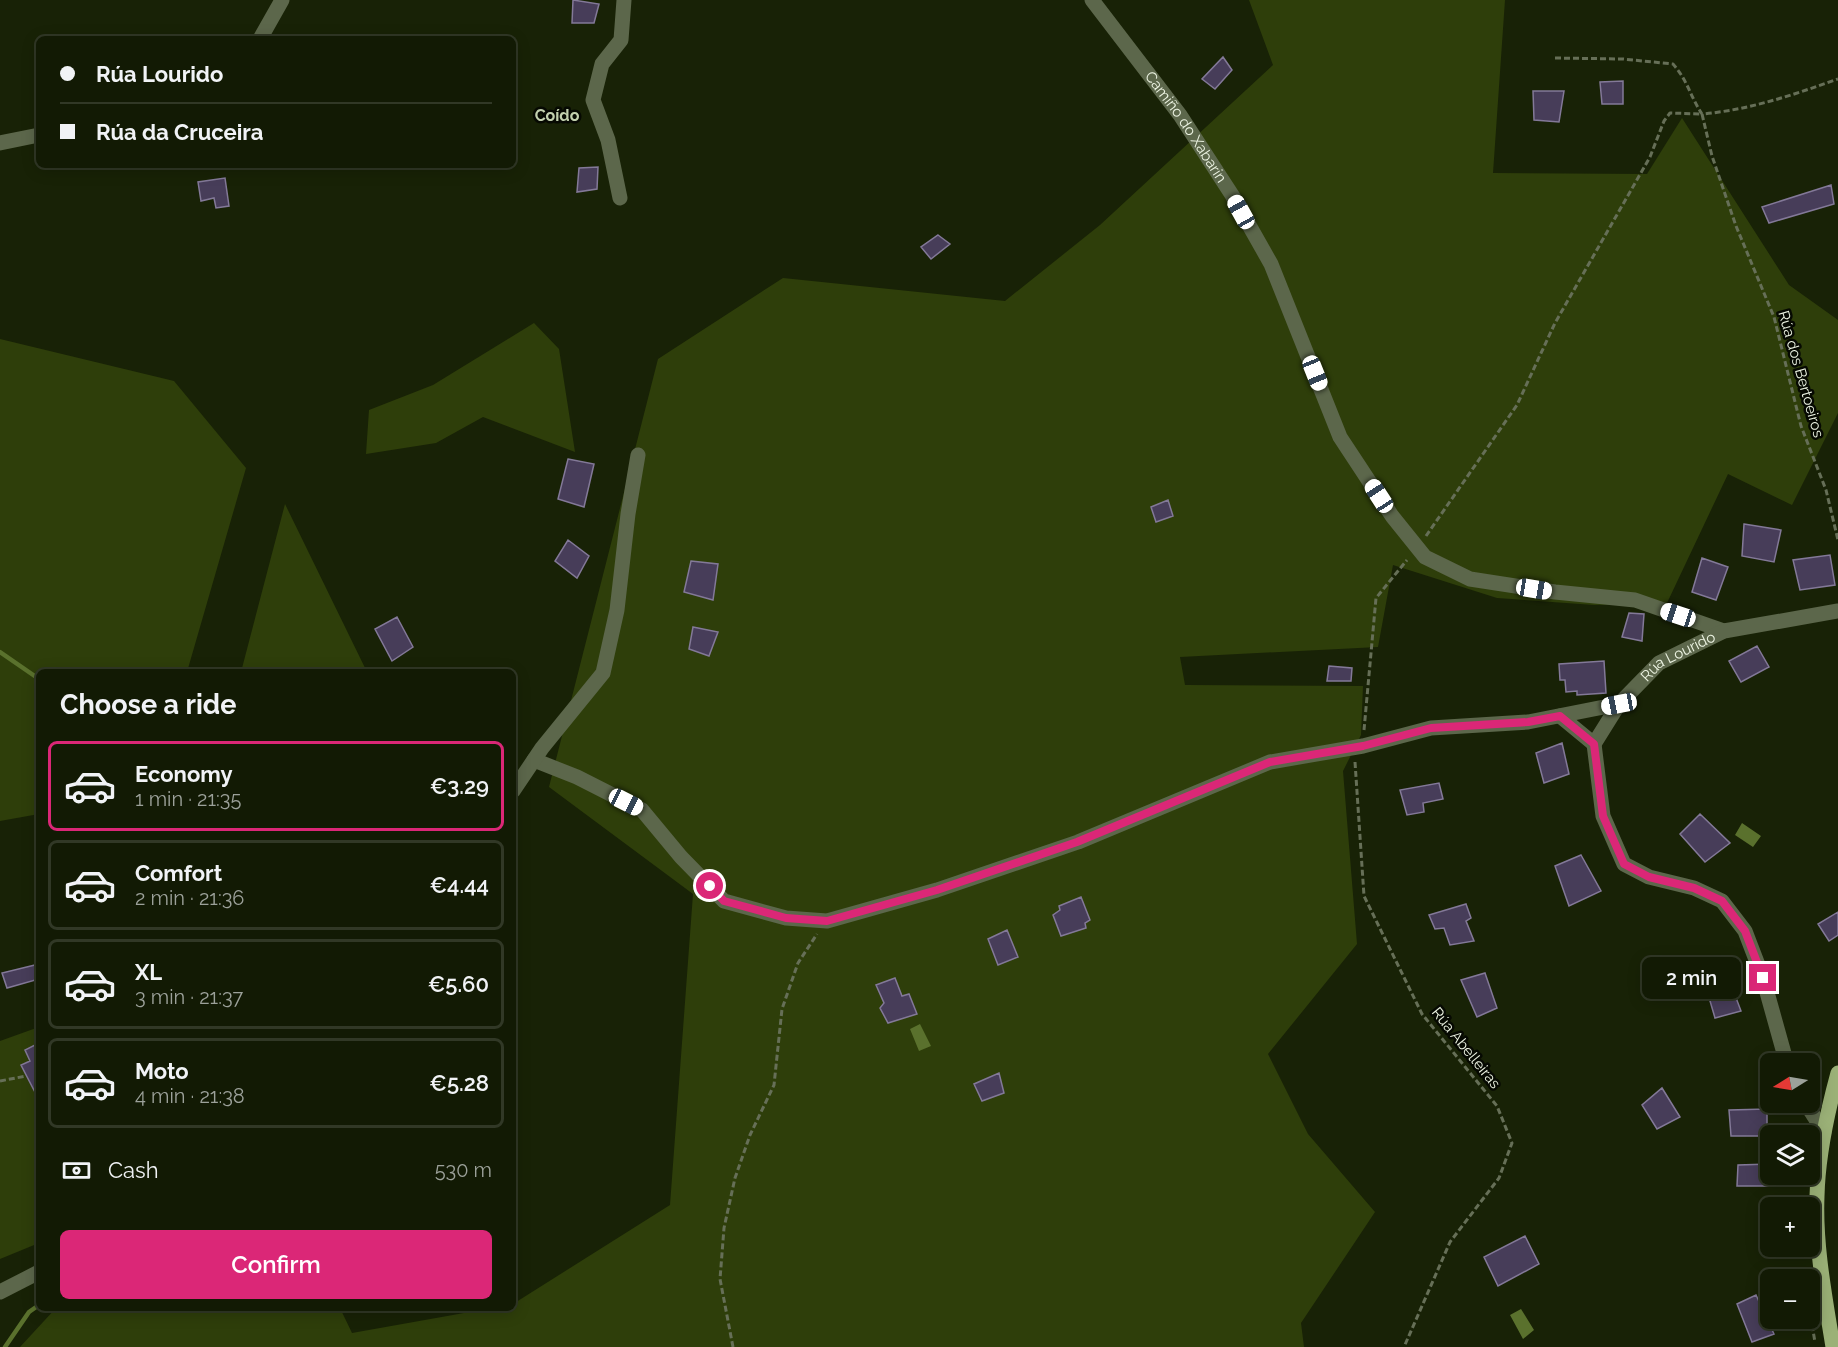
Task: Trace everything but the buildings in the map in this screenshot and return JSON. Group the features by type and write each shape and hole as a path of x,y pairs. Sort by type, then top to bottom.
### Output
{"main road":[{"path":"1833,1347 1818,1239 1817,1196 1824,1132 1838,1073"}],"street":[{"path":"262,36 282,0"},
{"path":"620,198 608,140 593,100 602,64 621,40 624,0"},
{"name":"Camiño do Xabarín","path":"1092,0 1180,115 1232,195 1271,264 1340,436 1392,516 1425,557 1470,579 1555,592 1635,600 1724,631"},
{"path":"0,143 36,136"},
{"path":"516,787 534,760 603,673 617,610 628,514 638,455"},
{"name":"Rúa Lourido","path":"1594,744 1619,704 1659,663 1724,631 1838,611"},
{"path":"534,760 577,777 642,810 681,857 724,901 786,918 827,921 937,890 1077,842 1270,762 1363,746 1431,728 1528,722 1619,704"},
{"path":"1560,716 1594,744 1603,816 1624,864 1649,877 1694,888 1722,901 1745,931 1763,978 1784,1053"},
{"path":"1812,1113 1824,1132"},
{"path":"0,1292 36,1274"}],"path":[{"name":"Rúa dos Bertoeiros","path":"1554,58 1623,59 1673,64 1685,79 1693,100 1702,114 1712,156 1736,226 1774,317 1801,426 1826,490 1838,540"},
{"path":"1702,114 1772,102 1838,79"},
{"name":"Rúa Abelleiras","path":"1404,1347 1450,1242 1499,1178 1512,1143 1497,1106 1422,1014 1364,896 1353,763 1363,746 1376,598 1417,548 1517,405 1555,323 1650,157 1664,121 1670,113 1702,114"},
{"path":"734,1347 720,1279 724,1228 735,1178 750,1135 774,1085 782,1009 785,1000 798,963 827,921"},
{"path":"0,1081 26,1076"},
{"path":"1813,1329 1816,1347"}],"shaded area":[{"path":"1249,0 1505,0 1493,173 1647,174 1682,118 1789,285 1838,320 1838,413 1792,505 1728,474 1667,603 1594,605 1497,598 1393,565 1378,647 1180,657 1185,685 1363,686 1361,735 1343,771 1357,944 1268,1054 1308,1134 1375,1212 1301,1323 1304,1347 20,1347 53,1311 341,1311 352,1333 475,1311 516,1311 516,1302 670,1205 693,894 549,787 658,359 783,278 1005,301 1100,225 1273,65"},
{"path":"534,323 559,349 575,452 483,417 436,443 366,454 369,410 433,385"},
{"path":"0,339 174,381 246,468 188,669 36,669 36,815 0,821"},
{"path":"285,504 366,669 242,669"},
{"path":"1742,823 1761,836 1753,847 1735,835"},
{"path":"920,1024 931,1046 919,1051 910,1029"},
{"path":"36,1028 36,1244 0,1259 0,1041"},
{"path":"1521,1309 1534,1330 1523,1339 1510,1315"}],"waterway":[{"path":"0,652 36,677"},
{"path":"5,1347 29,1312 36,1307"}],"district":[{"name":"Coído","path":"557,115"}],"route":[{"path":"710,886 724,901 786,918 827,921 937,890 1077,842 1270,762 1363,746 1431,728 1528,722 1560,716 1594,744 1603,816 1624,864 1649,877 1694,888 1722,901 1745,931 1763,978"}]}
